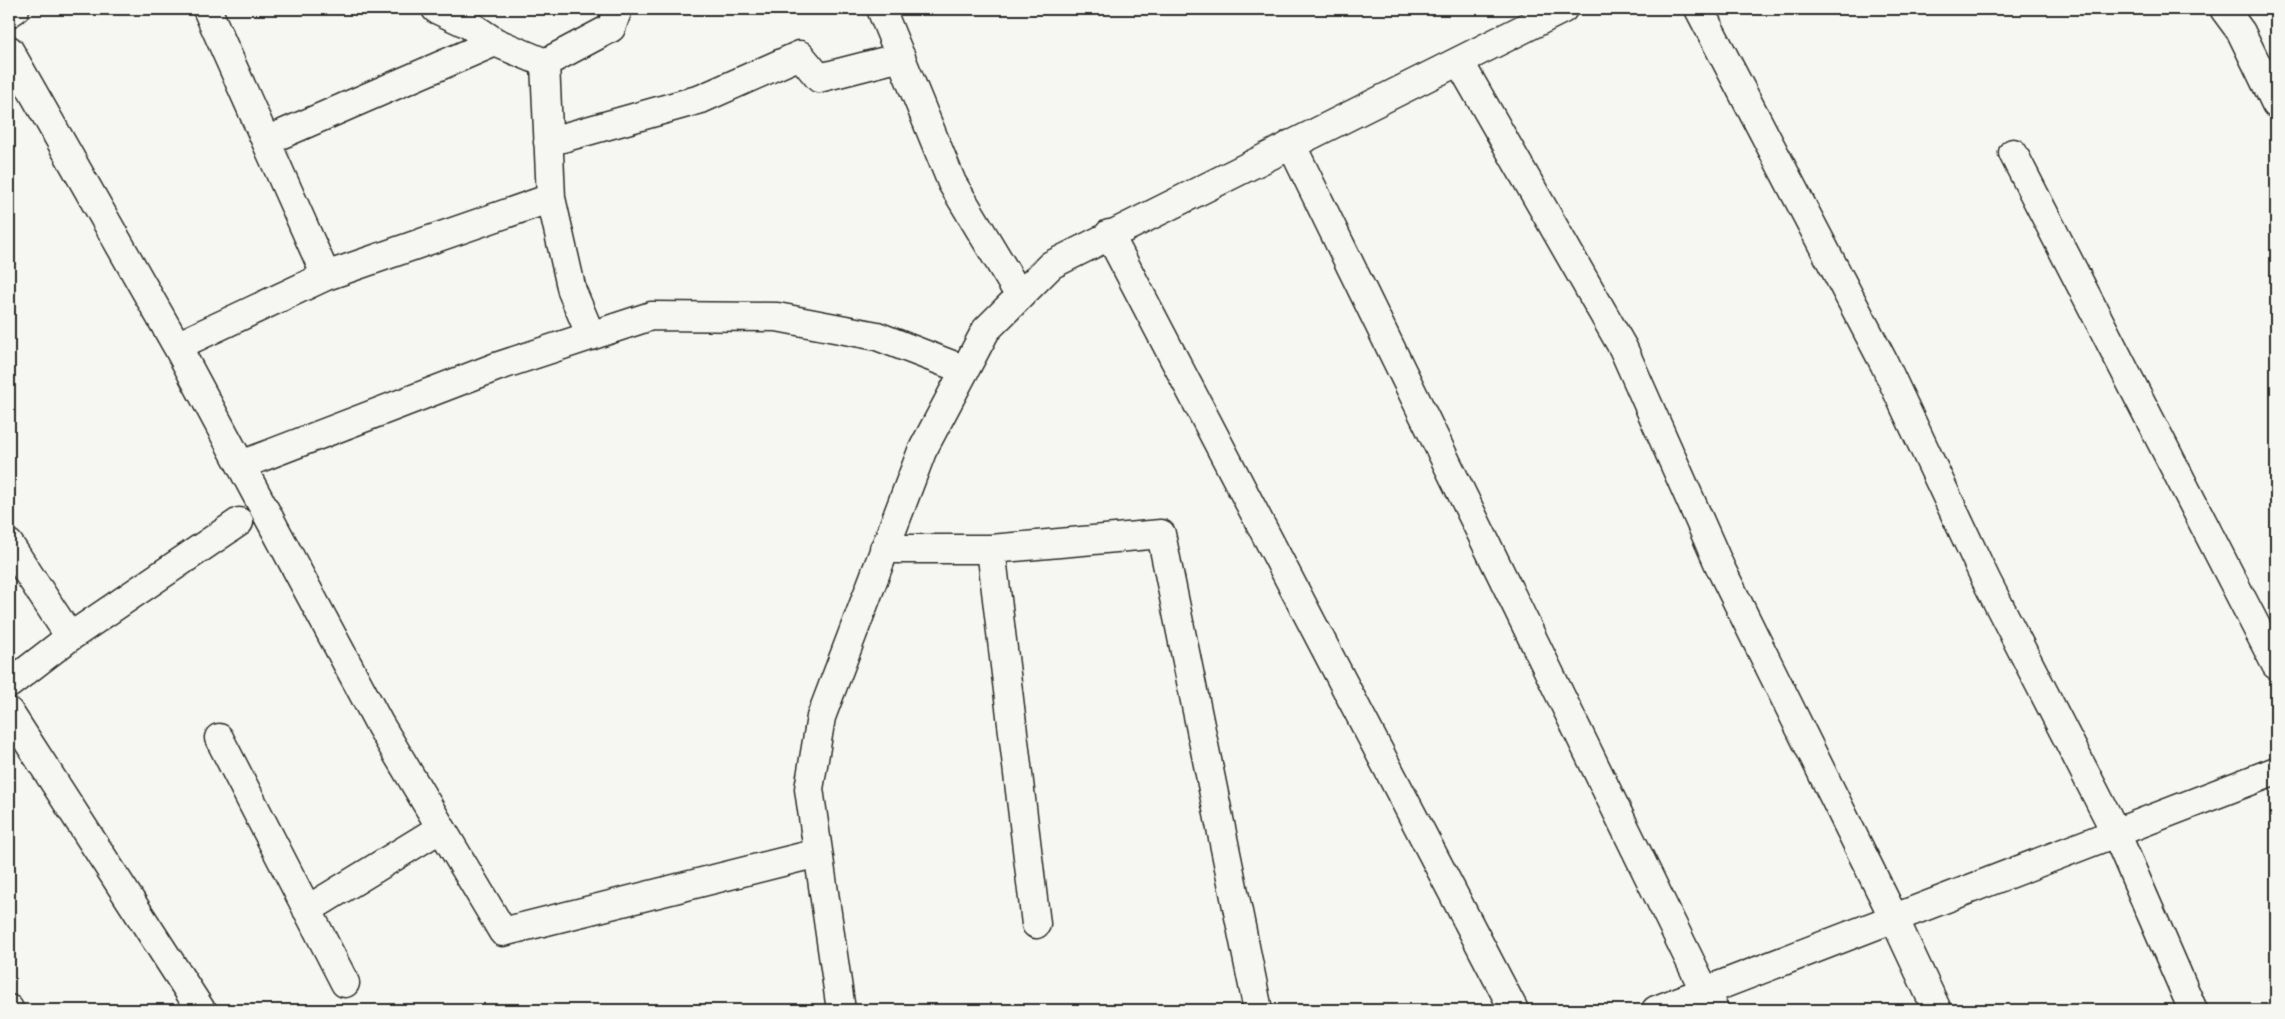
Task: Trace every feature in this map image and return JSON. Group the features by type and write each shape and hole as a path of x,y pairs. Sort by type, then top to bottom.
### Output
{"street":[{"path":"9,13 15,9"},
{"path":"207,9 326,276"},
{"path":"436,9 468,24 495,42 545,63"},
{"path":"545,63 611,28 618,9"},
{"path":"881,9 952,183 1020,296"},
{"path":"840,1010 809,789 821,717 922,450 986,330 1051,265 1109,234 1563,9"},
{"path":"1699,9 1884,363 1986,580 2116,833 2192,1010"},
{"path":"2224,9 2241,32 2276,104"},
{"path":"266,141 495,42"},
{"path":"9,50 241,464 380,725 503,932 818,853"},
{"path":"548,142 701,99 800,55 819,78 901,57"},
{"path":"1459,60 1623,348 1721,568 1894,918 1937,1010"},
{"path":"545,63 550,198 572,291 591,336"},
{"path":"1291,144 1710,1001"},
{"path":"2012,153 2276,665"},
{"path":"176,346 326,276 550,198"},
{"path":"1109,234 1514,1010"},
{"path":"241,464 496,367 651,316 778,317 877,336 965,370"},
{"path":"9,684 70,637 240,522"},
{"path":"884,549 991,549 1161,534 1258,1010"},
{"path":"9,544 70,637"},
{"path":"991,549 1036,924"},
{"path":"9,712 201,1010"},
{"path":"220,738 345,983"},
{"path":"1656,1010 1710,1001 1894,918 2276,771"},
{"path":"307,910 441,828"}]}
